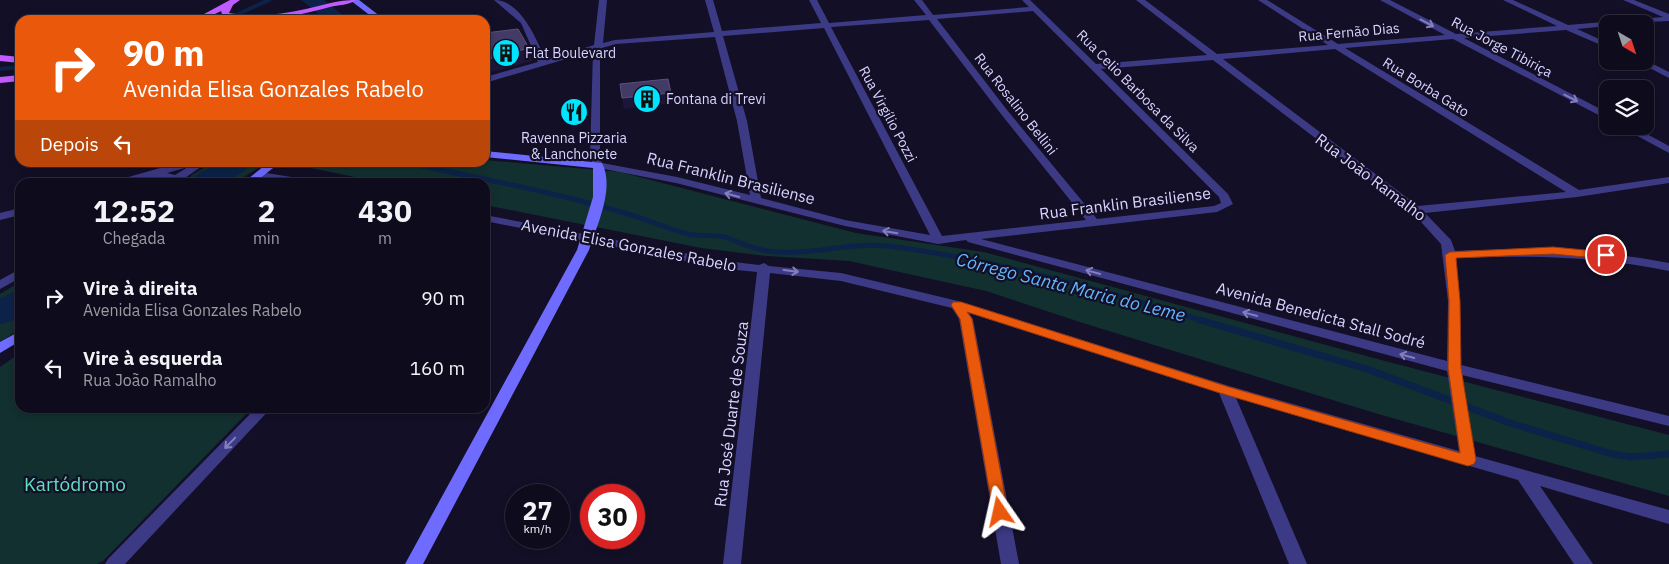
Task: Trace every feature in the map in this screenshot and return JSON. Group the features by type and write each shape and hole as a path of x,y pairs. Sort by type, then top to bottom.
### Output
{"main road":[{"path":"207,15 236,0"},
{"path":"286,15 353,0"},
{"path":"226,15 224,12 228,5"},
{"path":"0,59 15,60"},
{"path":"0,80 15,78"}],"street":[{"path":"353,0 374,15"},
{"path":"498,0 524,22 543,63"},
{"path":"414,564 583,250 594,220 602,177 595,157 596,47 601,41 603,0"},
{"path":"709,0 742,121 756,202"},
{"name":"Rua Virgílio Pozzi","path":"813,0 938,240"},
{"name":"Rua Rosalino Bellini","path":"918,0 1095,224"},
{"name":"Rua Celio Barbosa da Silva","path":"1026,0 1224,196 1228,204"},
{"name":"Rua João Ramalho","path":"1140,0 1212,57 1416,210 1429,221 1447,243 1450,255 1454,301 1454,368 1468,460"},
{"name":"Rua Borba Gato","path":"1262,0 1429,106 1577,194"},
{"name":"Rua Jorge Tibiriça","path":"1384,0 1599,112"},
{"path":"1507,0 1599,42"},
{"path":"1627,0 1669,18"},
{"path":"490,79 615,42 1035,9"},
{"path":"1654,20 1669,18"},
{"name":"Rua Fernão Dias","path":"1093,67 1599,25"},
{"path":"1654,68 1669,75"},
{"path":"1641,135 1669,150"},
{"name":"Rua Franklin Brasiliense","path":"490,154 598,165 677,180 756,202 845,223 938,240 1217,209 1228,204"},
{"path":"138,178 177,167"},
{"path":"177,178 195,167"},
{"path":"256,178 270,167"},
{"path":"260,175 279,178"},
{"path":"147,178 170,176 170,178"},
{"path":"1416,210 1577,194 1669,180"},
{"path":"0,217 15,213"},
{"name":"Avenida Elisa Gonzales Rabelo","path":"490,219 726,266 764,268 850,278 957,305 1225,390 1669,517"},
{"name":"Avenida Benedicta Stall Sodré","path":"965,238 1454,368 1669,421"},
{"path":"1450,255 1553,251 1602,255 1669,266"},
{"name":"Rua José Duarte de Souza","path":"732,564 764,268"},
{"path":"0,285 15,277"},
{"path":"957,305 966,319 1010,564"},
{"path":"0,348 15,338"},
{"path":"1225,390 1298,564"},
{"path":"114,564 259,413"},
{"path":"1523,475 1584,564"}],"green space":[{"path":"490,160 620,172 856,233 984,252 1385,361 1669,435 1669,496 1378,414 1086,324 986,291 849,261 767,256 701,248 490,206 490,178 360,178 306,167 490,167"},
{"path":"206,167 260,167 242,178 189,178"},
{"path":"15,285 15,332 0,342 0,294"},
{"name":"Kartódromo","path":"15,356 15,413 247,413 103,561 97,564 0,564 0,367"}],"building":[{"path":"518,29 529,48 490,59 490,32"},
{"path":"668,79 671,93 622,98 620,84"}],"waterway":[{"path":"236,15 269,0"},
{"path":"311,0 332,15"},
{"path":"0,69 15,68"},
{"path":"212,178 230,167"},
{"name":"Córrego Santa Maria do Leme","path":"428,167 480,178"},
{"name":"Córrego Santa Maria do Leme","path":"490,180 630,214 688,234 725,237 762,250 797,252 872,245 927,252 1007,267 1126,298 1204,321"},
{"path":"0,313 15,303"},
{"name":"Córrego Santa Maria do Leme","path":"1200,320 1367,369 1510,423 1612,454 1631,457 1669,454"}],"place":[{"name":"Flat Boulevard","path":"506,53"},
{"name":"Fontana di Trevi","path":"647,99"},
{"name":"Ravenna Pizzaria & Lanchonete","path":"574,112"}],"route":[{"path":"1000,512 966,319 957,305 1225,390 1468,460 1454,368 1454,301 1450,255 1529,251 1578,252 1606,255"}]}
